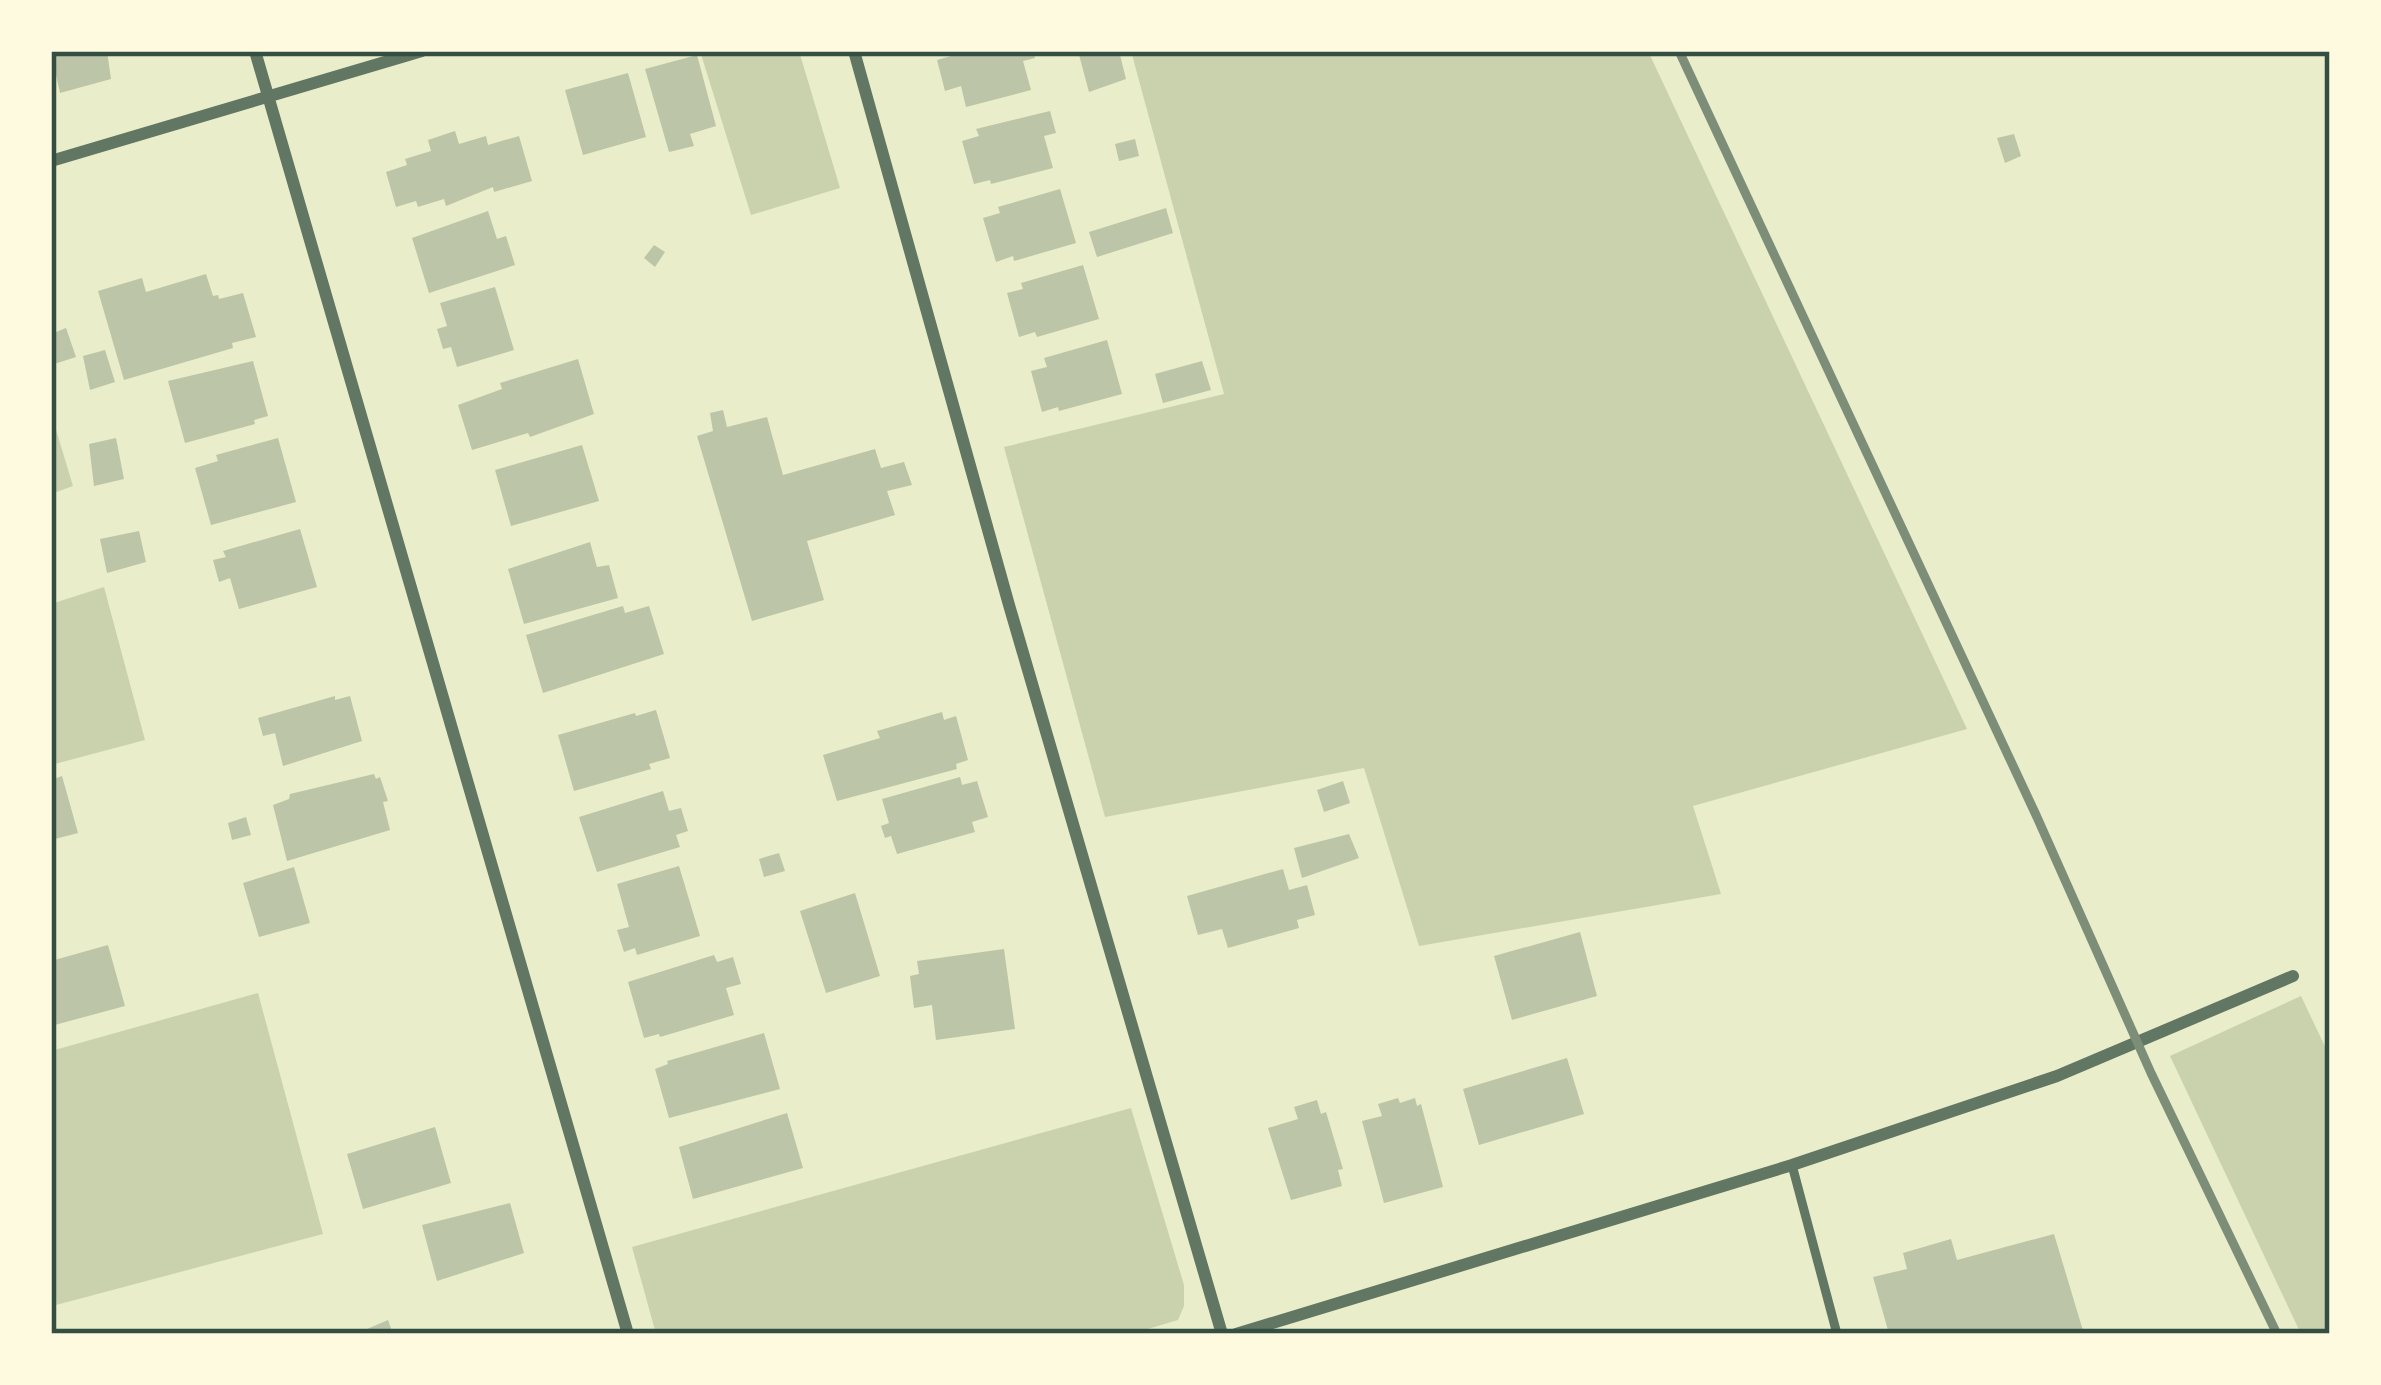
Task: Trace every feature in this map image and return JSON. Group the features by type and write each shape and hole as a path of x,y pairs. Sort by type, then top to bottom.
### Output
{"street":[{"path":"255,51 628,1334"},
{"path":"51,161 422,51"},
{"path":"854,51 1009,605 1222,1334"},
{"path":"1236,1334 1792,1166 2057,1076 2293,976"}],"lane":[{"path":"1792,1166 1838,1334"}],"green space":[{"path":"700,51 799,51 840,188 751,215"},
{"path":"1131,51 1648,51 1967,729 1693,806 1721,894 1419,946 1364,768 1105,817 1004,447 1224,394"},
{"path":"51,413 73,486 51,494"},
{"path":"104,587 145,740 51,765 51,604"},
{"path":"258,993 323,1234 56,1305 51,1290 51,1051"},
{"path":"2301,996 2330,1057 2330,1334 2301,1334 2170,1056"},
{"path":"1131,1108 1184,1285 1178,1320 1131,1334 656,1334 632,1247"}],"building":[{"path":"51,51 107,51 111,79 60,93"},
{"path":"969,51 1033,51 1035,58 1023,61 1031,90 966,107 961,86 945,91 937,60"},
{"path":"1078,51 1119,51 1126,79 1089,92"},
{"path":"697,55 716,126 690,134 694,146 669,152 645,69"},
{"path":"628,73 646,137 583,155 565,90"},
{"path":"1050,111 1056,133 1044,136 1053,168 974,184 962,141 979,136 976,129"},
{"path":"455,131 459,144 486,136 488,145 519,136 532,181 494,192 493,187 446,206 444,199 418,207 416,201 396,207 386,172 407,165 405,159 431,151 428,140"},
{"path":"2014,134 2021,156 2005,163 1997,138"},
{"path":"1135,139 1139,156 1119,161 1115,144"},
{"path":"1060,189 1076,243 996,262 983,218 1000,213 998,207"},
{"path":"1166,208 1173,233 1097,257 1089,232"},
{"path":"488,211 497,239 506,236 515,265 429,293 412,238"},
{"path":"654,245 665,252 655,267 644,258"},
{"path":"1083,265 1099,319 1037,337 1035,332 1019,337 1007,293 1023,289 1021,283"},
{"path":"206,274 213,296 243,293 256,337 124,380 98,291 142,278 146,292"},
{"path":"495,287 514,350 457,367 451,347 443,349 437,329 447,326 440,303"},
{"path":"66,328 76,357 51,365 51,334"},
{"path":"1107,340 1122,394 1042,412 1031,371 1047,367 1044,358"},
{"path":"105,350 115,382 90,390 83,356"},
{"path":"578,359 594,414 530,437 528,433 472,450 458,405 502,389 500,383"},
{"path":"253,361 268,416 185,443 168,381"},
{"path":"1202,361 1211,390 1163,403 1155,374"},
{"path":"723,410 727,427 767,417 783,475 875,449 881,468 904,462 912,485 887,491 895,515 807,541 824,600 752,621 697,436 713,431 710,413"},
{"path":"116,438 124,479 94,486 89,444"},
{"path":"278,438 296,502 211,525 195,468 218,461 216,455"},
{"path":"582,445 599,501 511,526 495,470"},
{"path":"300,529 317,587 239,609 230,578 219,582 213,560 226,557 223,551"},
{"path":"139,531 146,562 107,573 100,539"},
{"path":"590,542 597,567 609,565 618,598 524,624 508,569"},
{"path":"623,606 625,613 649,606 664,654 543,693 526,635"},
{"path":"335,696 335,700 350,696 362,741 283,766 275,733 263,736 258,718"},
{"path":"656,710 670,758 649,764 651,769 574,791 558,735"},
{"path":"942,712 944,720 956,716 968,760 956,764 957,769 837,801 823,755 880,738 877,731"},
{"path":"374,774 380,777 388,801 383,802 390,830 287,861 273,805 289,799 290,794"},
{"path":"62,776 78,833 51,840 51,780"},
{"path":"960,777 962,785 977,781 988,817 972,822 975,832 897,854 891,836 885,838 881,826 889,823 882,799"},
{"path":"1343,781 1350,803 1324,812 1317,790"},
{"path":"663,791 669,811 681,808 688,831 676,835 680,847 597,872 579,817"},
{"path":"246,817 251,835 232,840 228,823"},
{"path":"1349,834 1359,858 1302,878 1294,848"},
{"path":"779,853 785,871 764,877 759,859"},
{"path":"679,866 700,936 637,955 635,948 624,952 617,930 629,927 617,884"},
{"path":"294,867 310,923 259,937 243,883"},
{"path":"1283,869 1289,890 1307,885 1315,915 1297,920 1299,928 1228,948 1222,929 1198,935 1187,896"},
{"path":"855,893 880,976 826,993 800,911"},
{"path":"1580,932 1597,996 1512,1020 1494,956"},
{"path":"108,945 125,1006 51,1026 51,961"},
{"path":"1004,949 1015,1029 936,1040 932,1005 914,1008 910,976 919,974 917,961"},
{"path":"714,955 717,962 733,957 741,984 726,988 734,1015 644,1038 628,982"},
{"path":"764,1033 780,1089 669,1118 655,1069 667,1061"},
{"path":"1567,1058 1584,1114 1479,1145 1463,1089"},
{"path":"1398,1098 1400,1103 1415,1098 1417,1106 1421,1104 1443,1187 1384,1203 1362,1121 1382,1116 1378,1104"},
{"path":"1317,1100 1321,1114 1326,1112 1343,1169 1338,1170 1342,1186 1291,1200 1268,1128 1298,1119 1294,1107"},
{"path":"787,1113 803,1168 693,1199 679,1147"},
{"path":"435,1127 451,1183 363,1209 347,1154"},
{"path":"510,1203 524,1253 437,1281 422,1225"},
{"path":"2054,1234 2084,1334 1889,1334 1873,1277 1907,1269 1903,1253 1951,1239 1957,1260"},
{"path":"388,1320 393,1334 368,1334 367,1329"}],"railway":[{"path":"1679,51 2036,815 2151,1073 2277,1334"}]}
